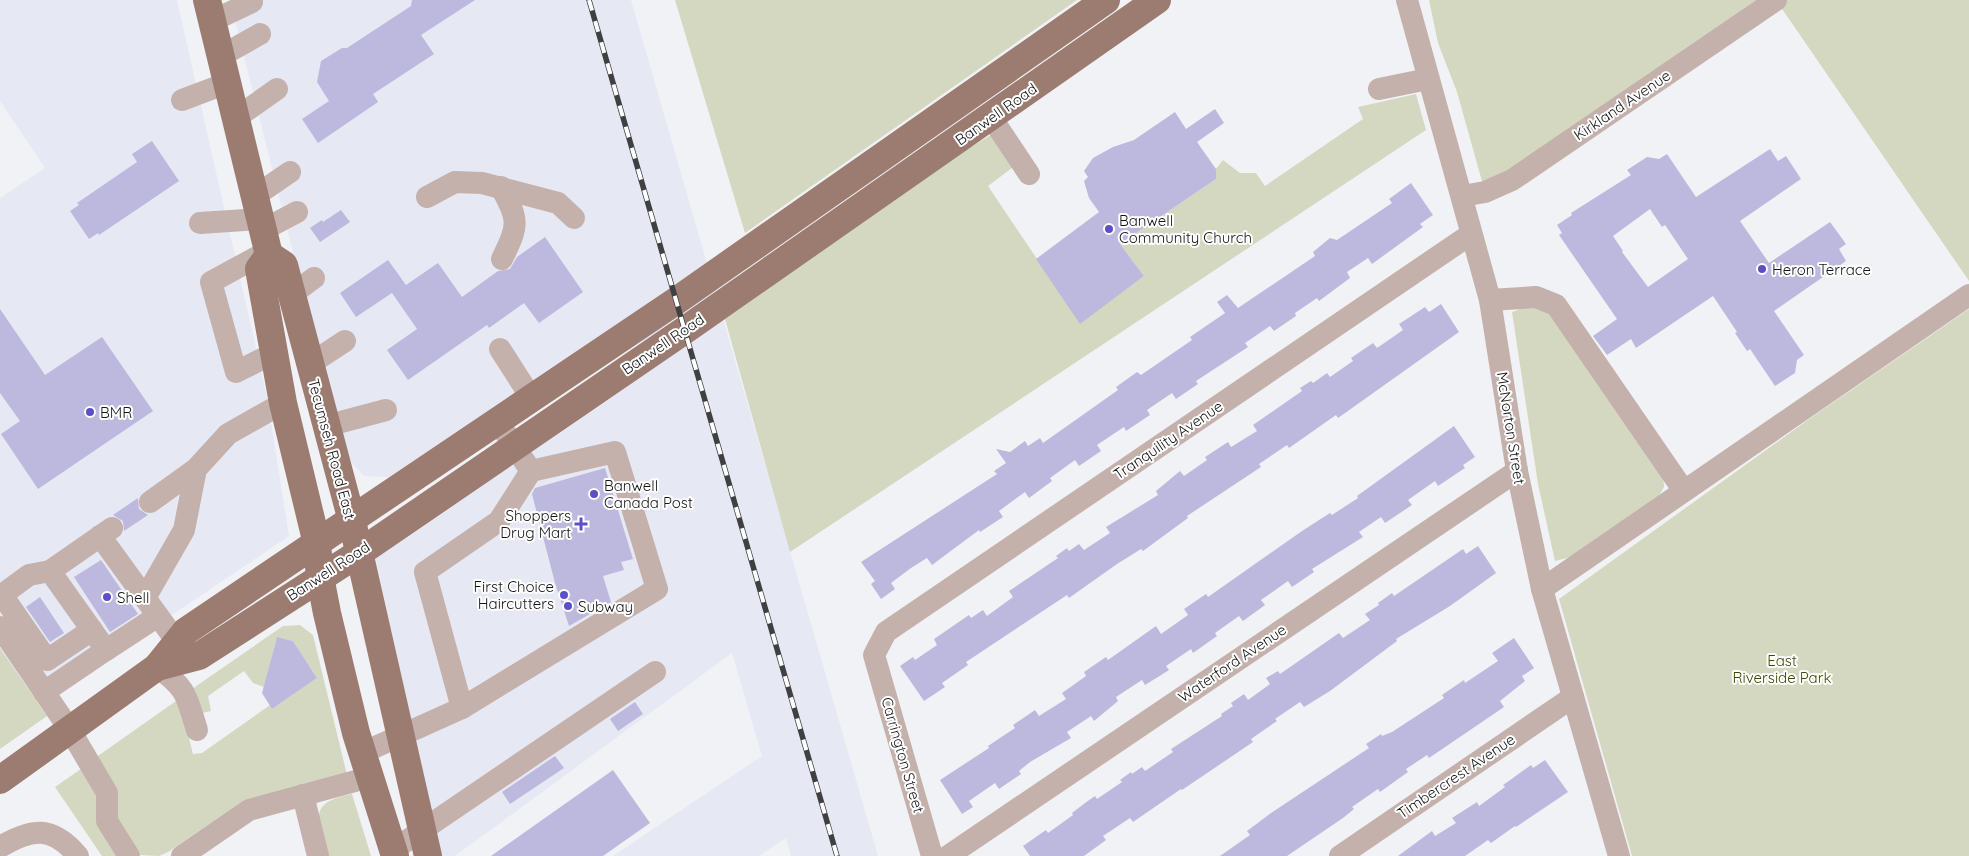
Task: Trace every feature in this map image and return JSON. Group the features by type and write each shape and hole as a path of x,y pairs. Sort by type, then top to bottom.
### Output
{"main road":[{"name":"Banwell Road","path":"0,780 157,667 186,631 684,296 1106,0"},
{"name":"Banwell Road","path":"157,667 199,656 359,553 991,117 1157,0"},
{"path":"210,11 263,230 259,269 283,403 317,544 320,577 366,765 394,853"},
{"name":"Tecumseh Road East","path":"263,230 284,265 352,521 425,843"}],"street":[{"name":"McNorton Street","path":"1407,0 1490,300 1517,471 1542,588 1618,856"},
{"name":"Kirkland Avenue","path":"1462,196 1484,192 1512,180 1776,0"},
{"path":"210,11 252,2"},
{"path":"221,56 260,34"},
{"path":"1379,89 1428,79"},
{"path":"182,100 227,83"},
{"path":"236,118 276,89"},
{"path":"991,117 1030,174"},
{"path":"263,230 290,172"},
{"path":"428,197 455,182 482,183 558,203 574,218"},
{"path":"501,187 515,214 515,232 502,259"},
{"path":"274,353 236,372 212,282 263,230 297,212"},
{"path":"200,223 263,230"},
{"name":"Tranquility Avenue","path":"874,655 886,632 1471,234"},
{"path":"291,295 314,278"},
{"path":"1542,588 1969,295"},
{"path":"1490,300 1536,297 1556,305 1684,491"},
{"path":"310,364 345,341"},
{"path":"500,349 532,400"},
{"path":"150,502 196,468 228,434 283,403"},
{"path":"326,426 386,410"},
{"path":"498,422 531,471"},
{"path":"182,856 249,810 303,795 366,765 401,735 462,708 657,589 615,452 531,471 499,521 425,572 462,708"},
{"path":"145,598 184,530 196,468"},
{"name":"Waterford Avenue","path":"948,856 1517,471"},
{"path":"92,630 47,660 2,595 29,575 50,571 106,532 145,598 177,642"},
{"path":"50,571 106,650"},
{"path":"44,692 158,616"},
{"path":"0,627 70,730 108,793 107,821 129,856"},
{"name":"Carrington Street","path":"874,655 932,856"},
{"path":"157,667 177,681 186,695 197,730"},
{"path":"394,853 425,843 655,672"},
{"name":"Timbercrest Avenue","path":"1340,856 1572,697"},
{"path":"303,795 318,856"},
{"path":"0,847 22,834 37,831 51,835 71,848 78,856"}],"shaded area":[{"path":"0,0 177,0 267,397 289,536 55,694 0,616 0,198 45,168 0,101"},
{"path":"230,0 631,0 878,856 791,856 786,838 759,856 613,856 762,756 732,653 455,856 441,856 374,551 649,363 635,314 389,477 364,476 351,462 326,384"}],"green space":[{"path":"675,0 1077,0 745,233"},
{"path":"1429,0 1776,0 1485,192 1457,92 1438,43"},
{"path":"1776,0 1969,0 1969,281"},
{"path":"1416,94 1426,130 790,552 725,319 952,158 991,135 1016,165 988,186 1080,323 1144,276 1120,244 1216,179 1216,169 1223,160 1240,173 1256,173 1265,186 1363,119 1358,107"},
{"path":"1543,305 1663,472 1664,487 1657,499 1575,556 1555,561 1538,484 1512,312 1529,306"},
{"name":"East Riverside Park","path":"1969,309 1969,856 1632,856 1559,599 1812,417"},
{"path":"300,625 313,635 347,775 243,801 168,852 159,856 139,855 120,827 95,758 176,701 181,707 193,754 202,753 270,705 272,709 317,678 293,641 280,638 276,640 264,687 253,683 244,671 208,696 211,711 202,713 192,689 283,626"},
{"path":"0,648 47,716 0,749"},
{"path":"81,769 92,785 118,856 102,856 55,787"},
{"path":"352,794 371,856 326,856 319,814 328,802"}],"building":[{"path":"412,0 475,0 421,35 434,54 373,94 378,102 318,143 302,119 329,101 317,82 321,61 342,48 347,48 411,6"},
{"name":"Banwell Community Church","path":"1215,109 1224,123 1197,142 1216,169 1216,179 1120,244 1144,276 1080,324 1036,259 1099,212 1089,198 1084,181 1088,177 1084,171 1093,158 1113,147 1134,140 1175,112 1186,129"},
{"path":"152,141 179,181 99,235 98,233 89,239 70,211 79,205 77,203 137,162 132,154"},
{"name":"Heron Terrace","path":"1770,149 1778,161 1786,156 1801,179 1740,221 1769,263 1830,222 1846,244 1839,249 1846,261 1774,311 1804,355 1797,360 1795,373 1775,386 1750,349 1747,351 1713,296 1636,348 1631,339 1607,355 1593,336 1617,319 1559,235 1562,233 1557,225 1572,215 1571,213 1631,175 1627,170 1647,157 1659,159 1667,154 1696,197","holes":["1650,209 1662,227 1665,225 1688,259 1648,287 1622,252 1613,236"]},
{"path":"1411,183 1433,215 1420,224 1423,227 1372,264 1368,258 1347,272 1350,278 1319,301 1317,298 1295,313 1296,316 1274,331 1270,326 1245,343 1248,347 1196,381 1198,384 1176,399 1172,393 1147,410 1150,415 1126,431 1124,427 1097,445 1101,451 1079,466 1075,460 1050,478 1052,481 1029,498 1025,492 999,511 1003,517 980,532 979,530 932,565 927,558 911,568 891,583 895,589 881,599 871,584 875,581 861,562 997,474 994,471 1006,463 996,449 1010,452 1025,441 1028,446 1040,438 1043,443 1118,390 1116,387 1137,372 1141,375 1192,340 1190,337 1225,313 1217,302 1227,295 1238,308 1315,256 1313,252 1330,238 1337,240 1392,203 1389,199"},
{"path":"341,210 350,222 320,242 310,228"},
{"path":"545,237 583,292 539,323 524,303 489,328 487,325 408,380 387,350 417,329 392,293 356,317 340,293 388,260 406,285 438,263 462,297 498,271 510,269 517,257"},
{"path":"1441,304 1459,332 1338,418 1336,415 1289,448 1287,445 1259,464 1261,467 1187,516 1188,518 1143,551 1141,549 1117,564 1069,598 1067,595 966,662 968,665 942,683 945,687 924,701 900,666 913,657 915,660 937,645 934,639 969,615 971,618 983,610 987,616 1013,597 1009,591 1058,558 1056,556 1067,548 1069,551 1079,544 1084,550 1110,533 1106,527 1158,495 1156,491 1180,471 1184,476 1207,460 1205,457 1228,442 1231,447 1257,431 1253,425 1302,391 1300,388 1311,381 1313,383 1327,373 1330,377 1353,361 1351,358 1373,343 1377,348 1403,330 1399,324 1425,307 1429,312"},
{"path":"0,309 45,375 102,337 153,411 38,489 1,434 20,421 0,393"},
{"path":"1454,426 1475,457 1463,465 1465,468 1438,486 1435,481 1408,500 1412,505 1385,523 1381,517 1359,532 1363,537 1312,569 1314,572 1292,587 1288,581 1261,600 1265,605 1243,621 1239,616 1215,633 1217,636 1193,653 1191,649 1166,666 1169,670 1145,685 1142,680 1116,697 1118,701 1094,721 1091,716 1067,732 1071,738 1030,762 1019,771 1021,774 999,789 995,783 969,801 973,807 962,814 940,780 989,748 988,746 1015,728 1013,725 1035,710 1039,716 1066,699 1062,693 1086,676 1084,672 1106,657 1108,660 1156,626 1161,634 1188,615 1184,609 1206,594 1208,597 1302,531 1358,498 1357,496"},
{"name":"Shoppers Drug Mart","path":"605,468 633,559 621,562 624,570 603,576 611,602 569,626 555,583 532,494 535,488"},
{"path":"138,498 139,509 148,515 124,531 123,521 113,515"},
{"path":"1478,546 1496,573 1450,606 1396,639 1397,641 1330,691 1304,707 1300,702 1251,739 1253,742 1133,822 1130,818 1103,836 1106,840 1084,856 1030,856 1023,846 1046,830 1048,833 1095,796 1097,799 1122,782 1120,780 1131,772 1132,774 1142,767 1145,771 1173,752 1171,749 1222,716 1221,714 1233,706 1231,703 1244,694 1248,700 1270,684 1266,678 1278,671 1280,674 1339,633 1343,638 1370,620 1365,614 1392,593 1394,596 1463,549 1466,554"},
{"name":"Shell","path":"101,560 138,614 110,632 74,577"},
{"path":"40,597 64,633 50,642 26,607"},
{"path":"277,637 293,641 317,678 272,709 262,693"},
{"path":"1514,638 1534,668 1522,676 1525,681 1500,701 1504,707 1429,758 1427,755 1406,769 1408,772 1380,792 1378,789 1352,807 1354,809 1343,818 1287,856 1220,856 1250,835 1247,831 1271,813 1369,748 1366,744 1381,734 1382,736 1392,732 1444,698 1442,695 1464,680 1465,683 1498,661 1492,653"},
{"path":"635,702 643,714 618,731 610,719"},
{"path":"555,756 564,768 510,804 502,792"},
{"path":"1545,760 1568,792 1516,827 1491,843 1488,840 1465,856 1398,856 1432,831 1435,836 1456,823 1452,818 1477,802 1479,806 1505,787 1503,785 1531,765 1533,768"},
{"path":"613,770 650,823 603,856 491,856"}],"railway":[{"path":"589,0 837,856"}],"place":[{"name":"Banwell Community Church","path":"1109,229"},
{"name":"Heron Terrace","path":"1762,269"},
{"name":"BMR","path":"90,412"},
{"name":"Banwell Canada Post","path":"594,494"},
{"name":"Shoppers Drug Mart","path":"581,524"},
{"name":"First Choice Haircutters","path":"564,595"},
{"name":"Shell","path":"107,597"},
{"name":"Subway","path":"568,606"}]}
